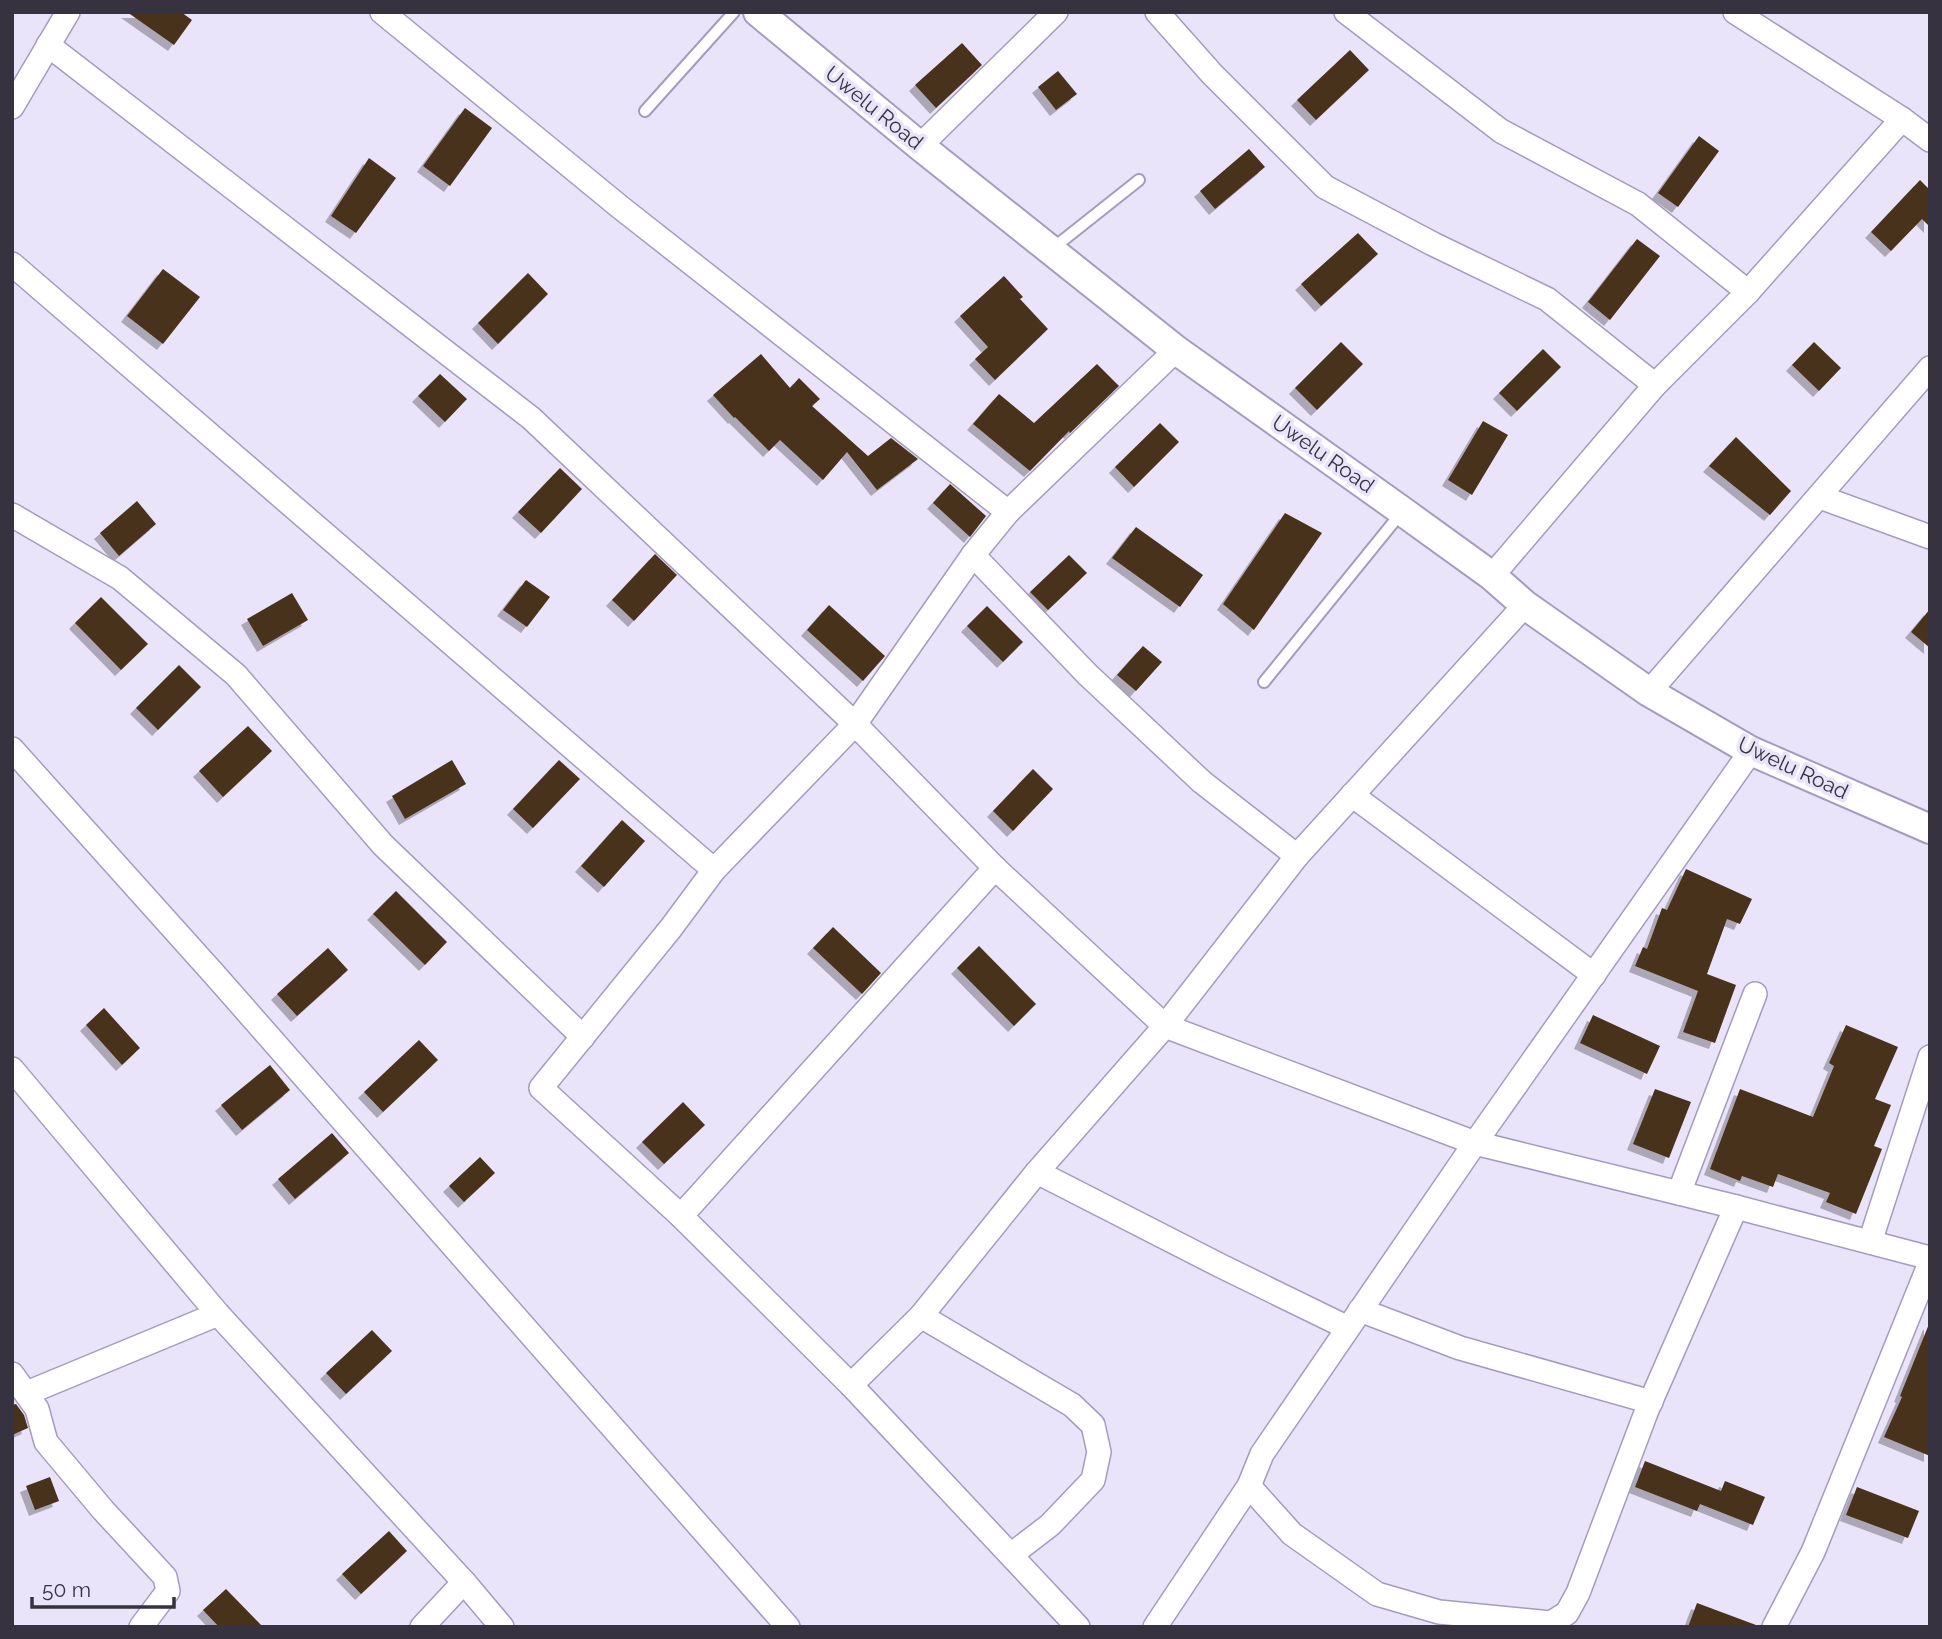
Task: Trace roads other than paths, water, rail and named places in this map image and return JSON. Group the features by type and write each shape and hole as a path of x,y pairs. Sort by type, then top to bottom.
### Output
{"street":[{"path":"12,107 68,12"},
{"path":"382,12 620,207 1008,512"},
{"name":"Uwelu Road","path":"758,12 920,146 1177,350 1402,510 1492,576 1525,605 1649,692 1751,751 1930,829"},
{"path":"1157,12 1212,74 1325,187 1433,244 1547,299 1655,385"},
{"path":"1346,12 1500,131 1638,204 1748,292"},
{"path":"1735,12 1902,119 1930,140"},
{"path":"920,146 1048,15"},
{"path":"48,45 531,418 855,724 995,867 1165,1026 1475,1143 1737,1207 1930,1258"},
{"path":"1492,576 1655,385 1748,292 1902,119"},
{"path":"12,264 714,870"},
{"path":"1078,1627 851,1385 681,1216 541,1088 671,928 714,870 855,724 973,555 1008,512 1177,350"},
{"path":"1649,692 1930,368"},
{"path":"1819,497 1930,537"},
{"path":"12,515 120,578 236,675 383,845 583,1037"},
{"path":"973,555 1087,674 1202,782 1297,856"},
{"path":"851,1385 921,1316 1037,1172 1165,1026 1297,856 1525,605"},
{"path":"12,749 205,964 788,1627"},
{"path":"1155,1627 1249,1486 1262,1454 1475,1143 1751,751"},
{"path":"1352,795 1594,975"},
{"path":"681,1216 995,867"},
{"path":"1679,1193 1755,994"},
{"path":"1870,1242 1930,1057"},
{"path":"12,1069 218,1314 502,1627"},
{"path":"1037,1172 1221,1266 1354,1319 1651,1402"},
{"path":"1249,1486 1292,1534 1377,1594 1439,1612 1551,1623 1567,1614 1578,1592 1651,1402 1737,1207"},
{"path":"1774,1627 1813,1552 1930,1263"},
{"path":"27,1393 218,1314"},
{"path":"921,1316 1072,1405 1093,1425 1099,1452 1093,1480 1050,1525 1011,1555"},
{"path":"12,1374 37,1409 46,1442 103,1510 165,1577 168,1591 141,1627"},
{"path":"422,1627 464,1582"}],"lane":[{"path":"645,111 734,12"},
{"path":"1052,249 1139,180"},
{"path":"1264,682 1402,510"}]}
